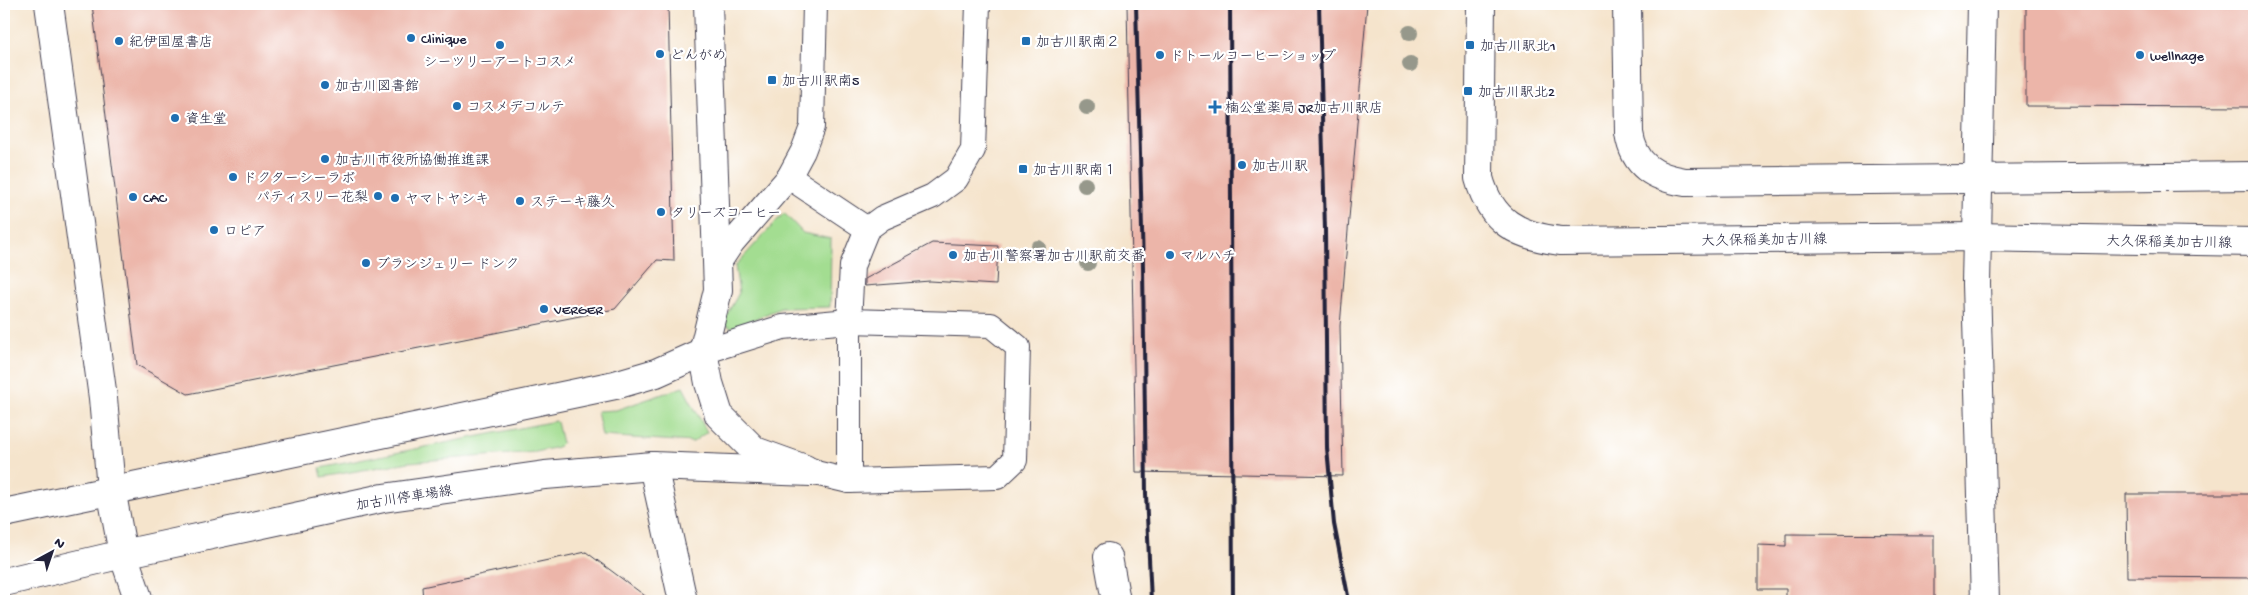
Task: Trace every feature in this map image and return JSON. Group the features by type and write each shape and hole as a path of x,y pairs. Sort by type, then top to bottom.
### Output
{"main road":[{"path":"49,4 102,398 111,489 123,554 139,601"},
{"path":"708,4 718,290 703,352 709,384 719,415 755,451 811,472"},
{"name":"大久保稲美加古川線","path":"1481,4 1479,178 1484,195 1492,210 1507,224 1522,233 1561,241 1976,237 2254,242"},
{"path":"1627,4 1629,133 1631,148 1637,158 1660,177 1685,182 2254,176"},
{"path":"1982,4 1976,237 1985,601"},
{"path":"4,513 111,489 615,385 656,373 703,352"},
{"path":"653,466 683,601"},
{"name":"加古川停車場線","path":"4,582 123,554 384,498 545,475 653,466 811,472"},
{"path":"118,601 123,554"},
{"path":"1108,557 1116,601"}],"lane":[{"path":"716,267 732,244 789,177 803,151 812,127 815,4"},
{"path":"848,481 849,321 852,266 867,229 882,218 933,196 956,179 973,150 978,4"},
{"path":"789,177 867,229"},
{"path":"703,352 783,327 849,321 991,325 1018,347 1015,460 997,477 848,481 811,472"}],"green space":[{"path":"784,213 803,233 831,239 830,307 781,308 732,328 722,323 739,293 735,266"},
{"path":"683,387 707,432 693,442 602,436 597,411 616,410"},
{"path":"557,422 562,443 558,447 536,452 409,462 322,477 320,468"}],"building":[{"name":"ヤマトヤシキ","path":"92,4 668,4 674,261 657,260 615,309 188,394 137,365"},
{"name":"加古川駅","path":"1127,4 1367,4 1340,326 1343,476 1136,472"},
{"name":"wellnage","path":"2026,4 2254,4 2254,107 2026,106"},
{"name":"加古川警察署加古川駅前交番","path":"932,243 998,246 996,285 930,281 865,286 865,279"},
{"path":"2126,494 2254,494 2254,578 2127,577"},
{"path":"1786,534 1934,535 1934,601 1786,601 1786,589 1758,589 1758,545 1786,546"},
{"path":"586,552 652,601 423,601 422,587"}],"railway":[{"path":"1136,4 1143,267 1146,494 1151,601"},
{"path":"1230,4 1233,601"},
{"path":"1319,4 1325,230 1327,448 1334,524 1349,601"}],"place":[{"name":"Clinique","path":"411,38"},
{"name":"紀伊国屋書店","path":"119,41"},
{"name":"加古川駅南２","path":"1026,41"},
{"name":"シーツリーアートコスメ","path":"500,45"},
{"name":"加古川駅北1","path":"1470,45"},
{"name":"どんがめ","path":"660,54"},
{"name":"ドトールコーヒーショップ","path":"1160,55"},
{"name":"wellnage","path":"2140,55"},
{"name":"加古川駅南5","path":"772,80"},
{"name":"加古川図書館","path":"325,85"},
{"name":"加古川駅北2","path":"1468,91"},
{"name":"コスメデコルテ","path":"457,106"},
{"name":"楠公堂薬局 JR加古川駅店","path":"1215,107"},
{"name":"資生堂","path":"175,118"},
{"name":"加古川市役所協働推進課","path":"325,159"},
{"name":"加古川駅","path":"1242,165"},
{"name":"加古川駅南１","path":"1023,169"},
{"name":"ドクターシーラボ","path":"233,177"},
{"name":"パティスリー花梨","path":"378,196"},
{"name":"CAC","path":"133,197"},
{"name":"ヤマトヤシキ","path":"395,198"},
{"name":"ステーキ藤久","path":"520,201"},
{"name":"タリーズコーヒー","path":"661,212"},
{"name":"ロピア","path":"214,230"},
{"name":"加古川警察署加古川駅前交番","path":"953,255"},
{"name":"マルハチ","path":"1170,255"},
{"name":"ブランジェリー ドンク","path":"366,263"},
{"name":"VERGER","path":"544,309"}]}
